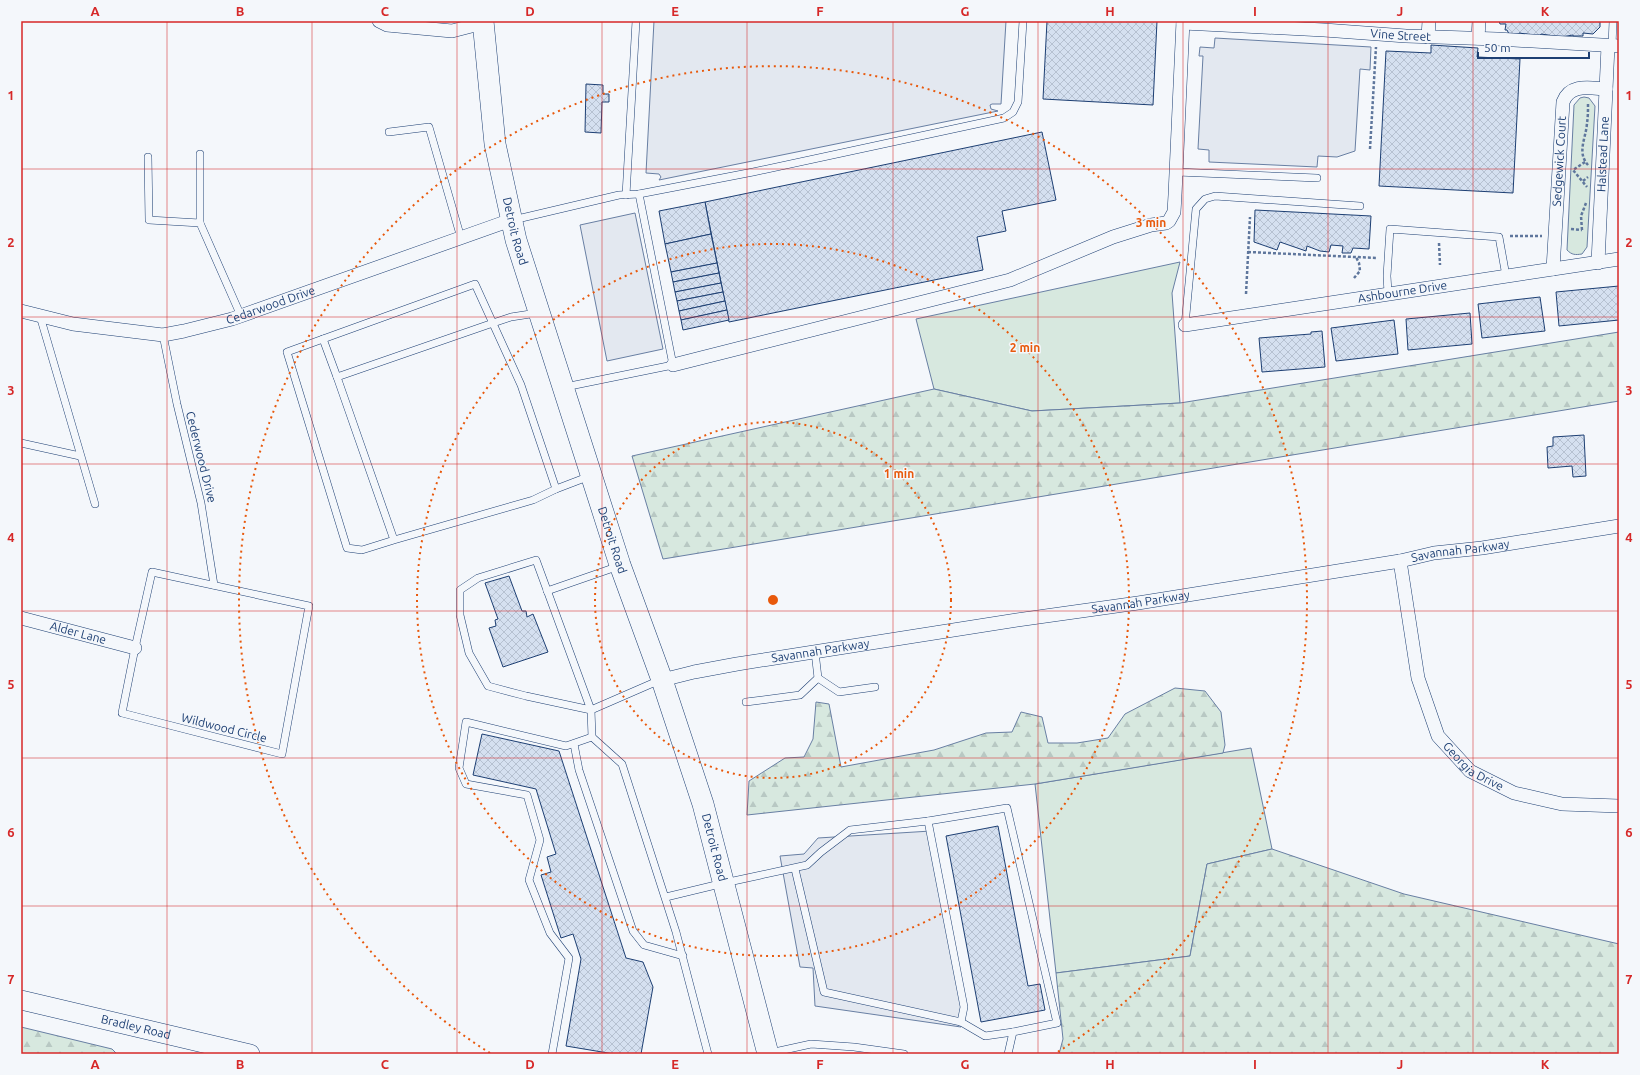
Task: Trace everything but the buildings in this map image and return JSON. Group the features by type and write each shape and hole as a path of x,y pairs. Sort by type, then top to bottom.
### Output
{"main road":[{"name":"Detroit Road","path":"481,22 495,144 511,220 538,313 592,475 620,565 662,680 703,804 768,1054"}],"street":[{"path":"379,21 387,25 421,25 452,31 481,22"},
{"path":"1428,37 1429,21"},
{"path":"1478,38 1479,21"},
{"path":"673,365 1010,280 1113,237 1151,225 1166,223 1174,212 1183,22"},
{"name":"Vine Street","path":"1183,22 1324,26 1428,37 1478,38 1613,46"},
{"name":"Halstead Lane","path":"1598,263 1606,89 1613,46"},
{"name":"Sedgewick Court","path":"1554,269 1564,102 1567,95 1577,88 1606,89"},
{"name":"Cedarwood Drive","path":"21,311 73,324 163,335 241,316 511,220"},
{"name":"Ashbourne Drive","path":"1186,325 1619,259"},
{"name":"Savannah Parkway","path":"662,680 694,672 816,652 1024,619 1138,603 1400,561 1434,554 1482,548 1619,526"},
{"name":"Georgia Drive","path":"1400,561 1418,678 1438,736 1470,770 1514,793 1562,804 1619,806"},
{"name":"Alder Lane","path":"21,618 135,648"},
{"name":"Bradley Road","path":"21,1000 211,1050 250,1054"}],"lane":[{"path":"626,195 636,21"},
{"path":"511,220 626,195 639,194 753,172 1004,118 1013,112 1018,102 1023,21"},
{"path":"1613,21 1613,46"},
{"path":"389,132 430,128 461,238"},
{"path":"200,154 200,223 241,316"},
{"path":"148,157 149,220 200,223"},
{"path":"1176,172 1317,178"},
{"path":"563,387 673,365 639,194"},
{"path":"1186,325 1196,209 1205,199 1215,196 1360,206"},
{"path":"1388,293 1387,276 1390,229 1499,237 1506,276"},
{"path":"556,488 521,385 475,284 287,352 347,548 362,550 533,500 556,488 592,475"},
{"path":"337,377 511,316 538,313"},
{"path":"40,316 95,504"},
{"name":"Cederwood Drive","path":"163,335 177,404 201,502 214,586"},
{"path":"323,339 394,540"},
{"path":"21,443 80,456"},
{"path":"662,680 591,710 488,686 469,653 460,615 460,590 478,578 536,560 591,710 592,737 622,764 666,897 708,1054"},
{"path":"547,590 620,565"},
{"name":"Wildwood Circle","path":"152,572 214,586 309,606 282,754 122,713 152,572"},
{"path":"816,652 818,678"},
{"path":"818,678 839,692 875,687"},
{"path":"746,702 800,695 818,678"},
{"path":"552,1054 569,958 550,933 529,880 540,840 527,795 466,784 459,768 466,722 566,746 592,737"},
{"path":"574,744 579,770 633,931 644,945 683,956"},
{"path":"666,897 807,865 821,852 850,830 928,821 1007,808 1057,1023 985,1036 961,1022 824,992 795,868"},
{"path":"928,821 964,1007 961,1022"},
{"path":"1008,1054 1013,1032"},
{"path":"768,1054 811,1044 854,1051 904,1054"}],"path":[{"path":"1370,149 1376,46"},
{"path":"1582,104 1594,104"},
{"path":"1588,104 1587,124 1582,148 1585,162 1590,167"},
{"path":"1585,162 1573,170 1586,185 1587,191"},
{"path":"1582,230 1581,216 1588,198"},
{"path":"1246,294 1250,217"},
{"path":"1571,229 1587,230"},
{"path":"1439,232 1440,265"},
{"path":"1510,236 1548,236"},
{"path":"1248,252 1380,258"},
{"path":"1354,278 1360,271 1359,263 1356,257"}],"green space":[{"path":"1580,98 1589,98 1595,106 1587,247 1582,254 1572,254 1567,250 1574,105"},
{"path":"1180,262 1172,293 1180,403 1032,411 934,389 916,319"},
{"path":"1619,332 1619,401 663,559 632,456 934,389 1032,411 1180,403"},
{"path":"1175,688 1205,691 1221,712 1225,745 1223,753 1035,784 747,815 749,781 785,758 804,757 813,739 816,702 829,704 841,767 934,750 986,733 1012,732 1021,712 1042,717 1048,743 1077,743 1108,738 1125,714"},
{"path":"1251,748 1272,849 1207,864 1190,956 1056,973 1035,784"},
{"path":"1272,849 1404,894 1619,944 1619,1054 1059,1054 1063,1039 1056,973 1190,956 1207,864"},
{"path":"21,1027 112,1049 117,1054 21,1054"}],"shaded area":[{"path":"654,21 1006,21 1001,104 990,105 991,109 998,111 659,180 661,177 659,174 646,173"},
{"path":"1215,38 1371,47 1370,70 1360,69 1355,151 1337,157 1318,156 1317,167 1209,162 1209,150 1198,149 1203,56 1199,56 1200,47 1214,48"},
{"path":"635,213 663,349 607,361 580,225"},
{"path":"931,831 966,1007 961,1027 815,1006 813,968 800,967 780,856 804,854 818,838"}]}
